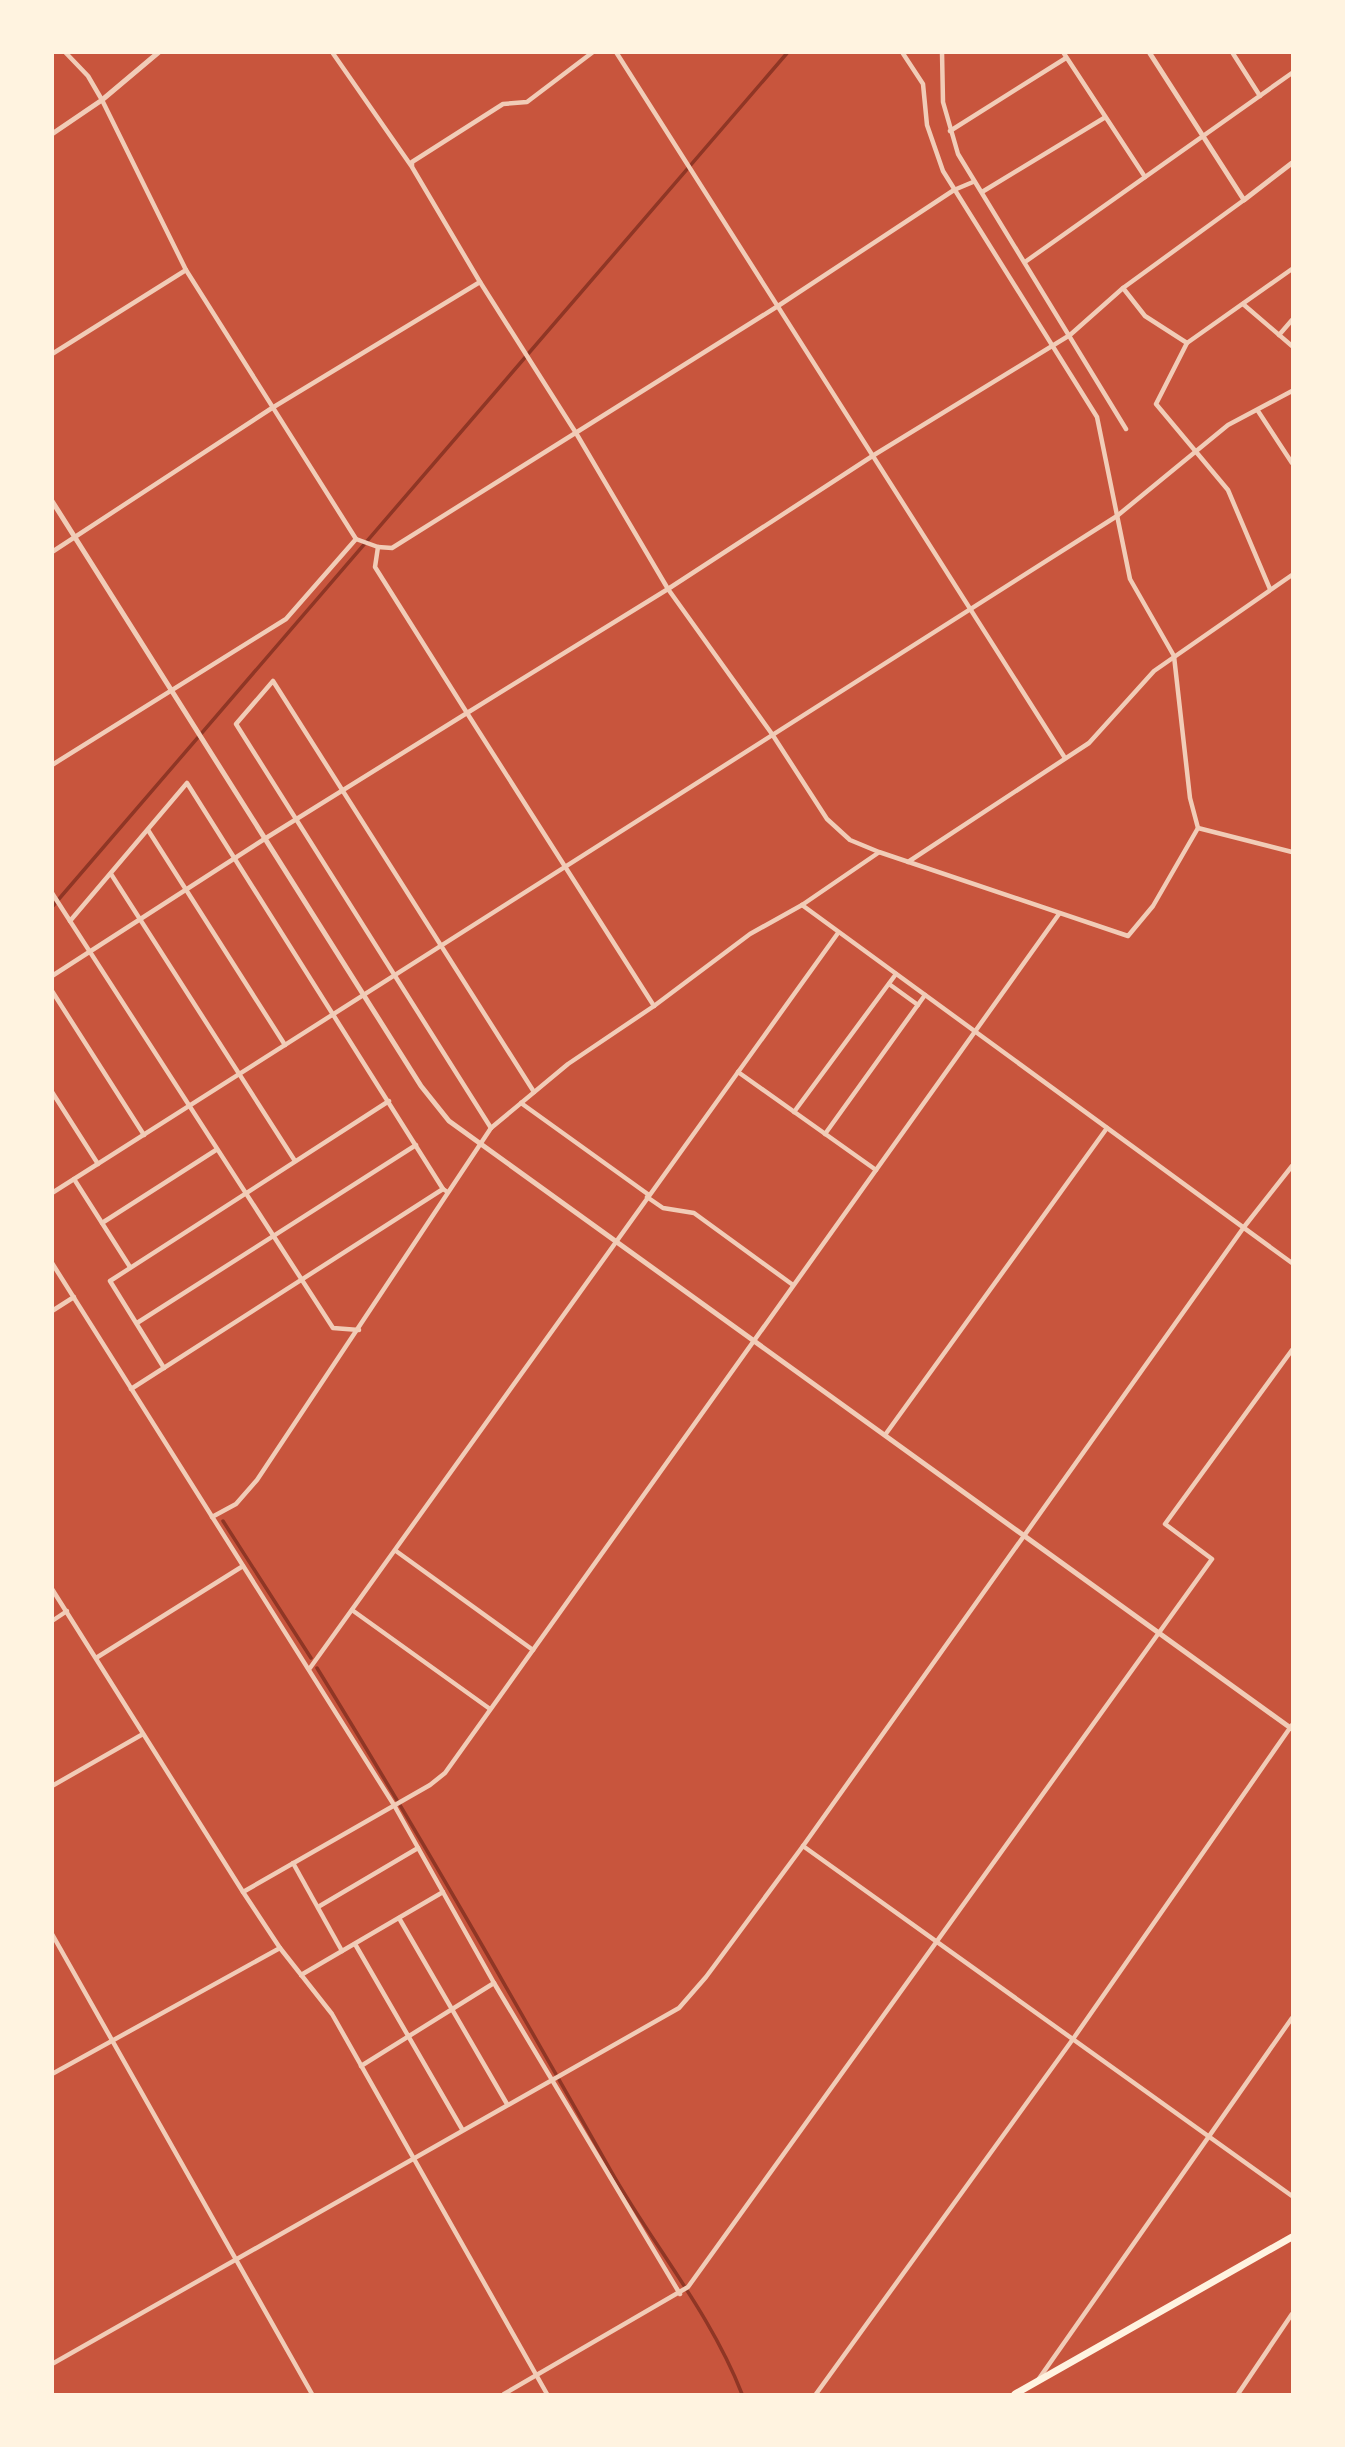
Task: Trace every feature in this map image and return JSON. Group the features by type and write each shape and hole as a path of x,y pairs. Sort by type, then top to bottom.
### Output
{"main road":[{"path":"1015,2394 1293,2237"}],"street":[{"path":"65,52 88,76 102,100 186,270 272,408 356,539 378,547 392,548 778,306 954,190 973,182"},
{"path":"52,134 102,100 159,52"},
{"path":"332,52 412,167 480,282 576,433 668,589 772,734 827,819 850,840 878,852 1128,936 1153,906 1198,828 1190,798 1174,656 1130,579 1097,417 954,190 933,146 927,125 923,84 902,52"},
{"path":"412,167 412,162 503,104 527,102 593,52"},
{"path":"616,52 1065,758"},
{"path":"942,52 943,102 958,154 1126,429"},
{"path":"1149,52 1244,200"},
{"path":"1232,52 1260,96"},
{"path":"950,131 1064,55 1145,177"},
{"path":"1025,262 1201,135 1293,73"},
{"path":"982,192 1104,118"},
{"path":"52,976 296,819 668,589 874,455 1070,335 1123,288 1293,163"},
{"path":"1270,589 1228,491 1156,404 1186,342 1293,269"},
{"path":"52,354 186,270"},
{"path":"52,552 272,408 480,282"},
{"path":"1123,288 1145,316 1186,342"},
{"path":"1244,304 1293,346"},
{"path":"1279,335 1293,320"},
{"path":"52,1193 772,734 972,610 1117,516 1195,449 1228,425 1293,391"},
{"path":"1258,411 1293,463"},
{"path":"52,500 436,1107 480,1146 1292,1727 1073,2039 816,2395"},
{"path":"52,765 286,619 356,539"},
{"path":"378,547 376,567 654,1006"},
{"path":"907,862 1088,743 1154,671 1293,575"},
{"path":"491,1128 236,724 273,681 534,1092"},
{"path":"70,921 187,783 446,1191"},
{"path":"1198,828 1293,852"},
{"path":"148,830 285,1045"},
{"path":"212,1517 236,1504 257,1480 359,1330 446,1191 491,1128 568,1064 654,1006 750,934 802,905 878,852"},
{"path":"111,874 295,1161"},
{"path":"52,893 332,1328 359,1330"},
{"path":"802,905 1293,1263"},
{"path":"243,1892 445,1773 1059,914"},
{"path":"310,1668 838,933"},
{"path":"794,1112 896,974"},
{"path":"889,984 918,1005"},
{"path":"52,991 144,1135"},
{"path":"825,1134 925,995"},
{"path":"738,1072 876,1170"},
{"path":"52,1092 98,1164"},
{"path":"164,1368 110,1280 389,1101"},
{"path":"521,1103 663,1208 694,1213 793,1285"},
{"path":"885,1435 1108,1128"},
{"path":"137,1324 416,1145"},
{"path":"102,1223 216,1150"},
{"path":"52,2364 679,2008 706,1977 803,1846 1244,1227 1293,1166"},
{"path":"74,1179 130,1268"},
{"path":"131,1389 446,1191"},
{"path":"52,1263 394,1805 494,1983 680,2294"},
{"path":"52,1311 74,1297"},
{"path":"504,2395 688,2287 1212,1559 1165,1524 1293,1350"},
{"path":"396,1551 533,1650"},
{"path":"96,1658 243,1566"},
{"path":"52,1589 243,1892 280,1948 332,2014 547,2395"},
{"path":"352,1610 490,1709"},
{"path":"52,1620 67,1611"},
{"path":"52,1786 143,1734"},
{"path":"803,1846 1211,2134 1293,2196"},
{"path":"318,1908 418,1848"},
{"path":"293,1863 342,1951"},
{"path":"302,1975 443,1892"},
{"path":"399,1918 507,2104"},
{"path":"52,1934 312,2395"},
{"path":"355,1944 462,2129"},
{"path":"52,2074 280,1948"},
{"path":"361,2066 494,1983"},
{"path":"1037,2381 1293,2018"},
{"path":"1238,2395 1293,2314"}],"waterway":[{"path":"52,907 788,52"},
{"path":"223,1521 311,1658"},
{"path":"317,1668 430,1855 627,2199 698,2308 742,2394"}]}
